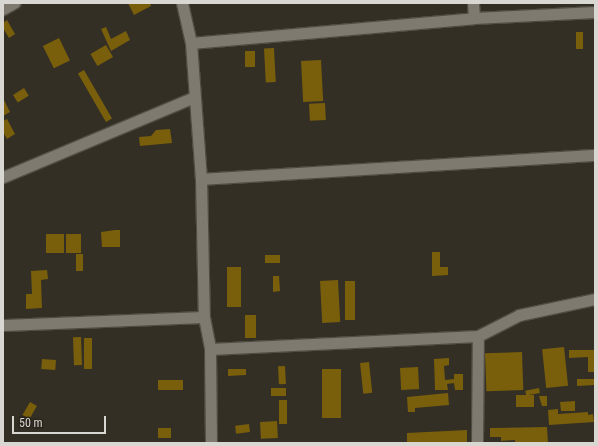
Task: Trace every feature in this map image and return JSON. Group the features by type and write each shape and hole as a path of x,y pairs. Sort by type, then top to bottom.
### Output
{"street":[{"path":"3,9 14,3"},
{"path":"182,3 191,43 201,179 204,317 210,349 211,443"},
{"path":"473,3 474,18"},
{"path":"191,43 474,18 595,12"},
{"path":"3,177 194,97"},
{"path":"201,179 595,155"},
{"path":"210,349 478,336 519,316 595,299"},
{"path":"3,325 204,317"},
{"path":"477,443 478,336"}],"building":[{"path":"128,3 150,3 151,6 134,15"},
{"path":"7,20 15,34 9,38 3,28 3,23"},
{"path":"106,27 111,39 126,31 130,40 111,51 101,29"},
{"path":"576,32 583,32 583,49 576,49"},
{"path":"59,38 70,60 54,68 43,46"},
{"path":"106,45 113,57 97,66 90,54"},
{"path":"274,48 276,82 266,82 264,49"},
{"path":"245,51 255,51 255,67 245,67"},
{"path":"321,60 323,101 303,102 301,61"},
{"path":"84,70 112,118 106,122 78,74"},
{"path":"24,88 29,96 18,103 13,95"},
{"path":"3,98 10,112 3,116"},
{"path":"325,103 326,120 310,121 309,104"},
{"path":"7,119 15,134 7,139 3,132 3,121"},
{"path":"170,129 172,143 140,146 139,137 151,136 156,130"},
{"path":"120,230 120,247 102,247 101,232"},
{"path":"46,234 64,234 64,253 46,253"},
{"path":"66,234 81,234 81,253 66,253"},
{"path":"432,252 440,252 440,267 448,267 448,275 432,276"},
{"path":"76,254 83,254 83,271 76,271"},
{"path":"265,255 280,255 280,263 265,263"},
{"path":"227,267 241,267 241,307 227,307"},
{"path":"47,270 48,279 41,280 42,308 26,309 26,294 32,294 31,271"},
{"path":"273,276 279,276 280,291 273,292"},
{"path":"338,280 340,322 322,323 320,281"},
{"path":"345,281 355,281 355,320 345,320"},
{"path":"245,315 256,315 256,338 245,338"},
{"path":"73,337 81,337 82,365 74,365"},
{"path":"84,338 92,338 92,369 84,369"},
{"path":"564,347 568,386 546,388 542,349"},
{"path":"569,350 595,350 595,372 588,372 588,357 569,358"},
{"path":"522,352 523,390 486,391 485,353"},
{"path":"449,358 449,365 444,366 445,380 454,379 454,374 463,374 463,390 455,390 454,383 447,384 448,390 435,390 434,359"},
{"path":"42,359 56,360 55,370 41,369"},
{"path":"369,362 372,393 363,394 360,363"},
{"path":"278,366 285,366 286,384 279,384"},
{"path":"418,367 419,389 401,390 400,368"},
{"path":"228,369 246,369 246,375 228,376"},
{"path":"322,369 341,369 341,418 322,418"},
{"path":"577,379 595,379 595,385 577,386"},
{"path":"158,380 183,380 183,390 158,390"},
{"path":"271,388 286,388 286,396 271,396"},
{"path":"539,388 540,393 526,396 525,391"},
{"path":"448,393 449,405 415,408 415,412 408,412 407,397"},
{"path":"516,395 534,395 534,407 516,407"},
{"path":"539,396 547,396 547,406 542,406"},
{"path":"279,400 287,400 287,424 279,424"},
{"path":"575,401 575,411 561,411 560,402"},
{"path":"30,402 37,406 29,419 22,415"},
{"path":"558,409 558,414 588,412 588,415 593,414 594,422 549,425 548,410"},
{"path":"277,421 278,438 261,439 260,422"},
{"path":"249,424 250,432 236,434 235,426"},
{"path":"547,427 548,443 515,443 515,440 501,441 501,437 490,437 490,428"},
{"path":"158,428 171,428 171,438 158,438"},
{"path":"467,430 467,443 407,443 407,433"}]}
